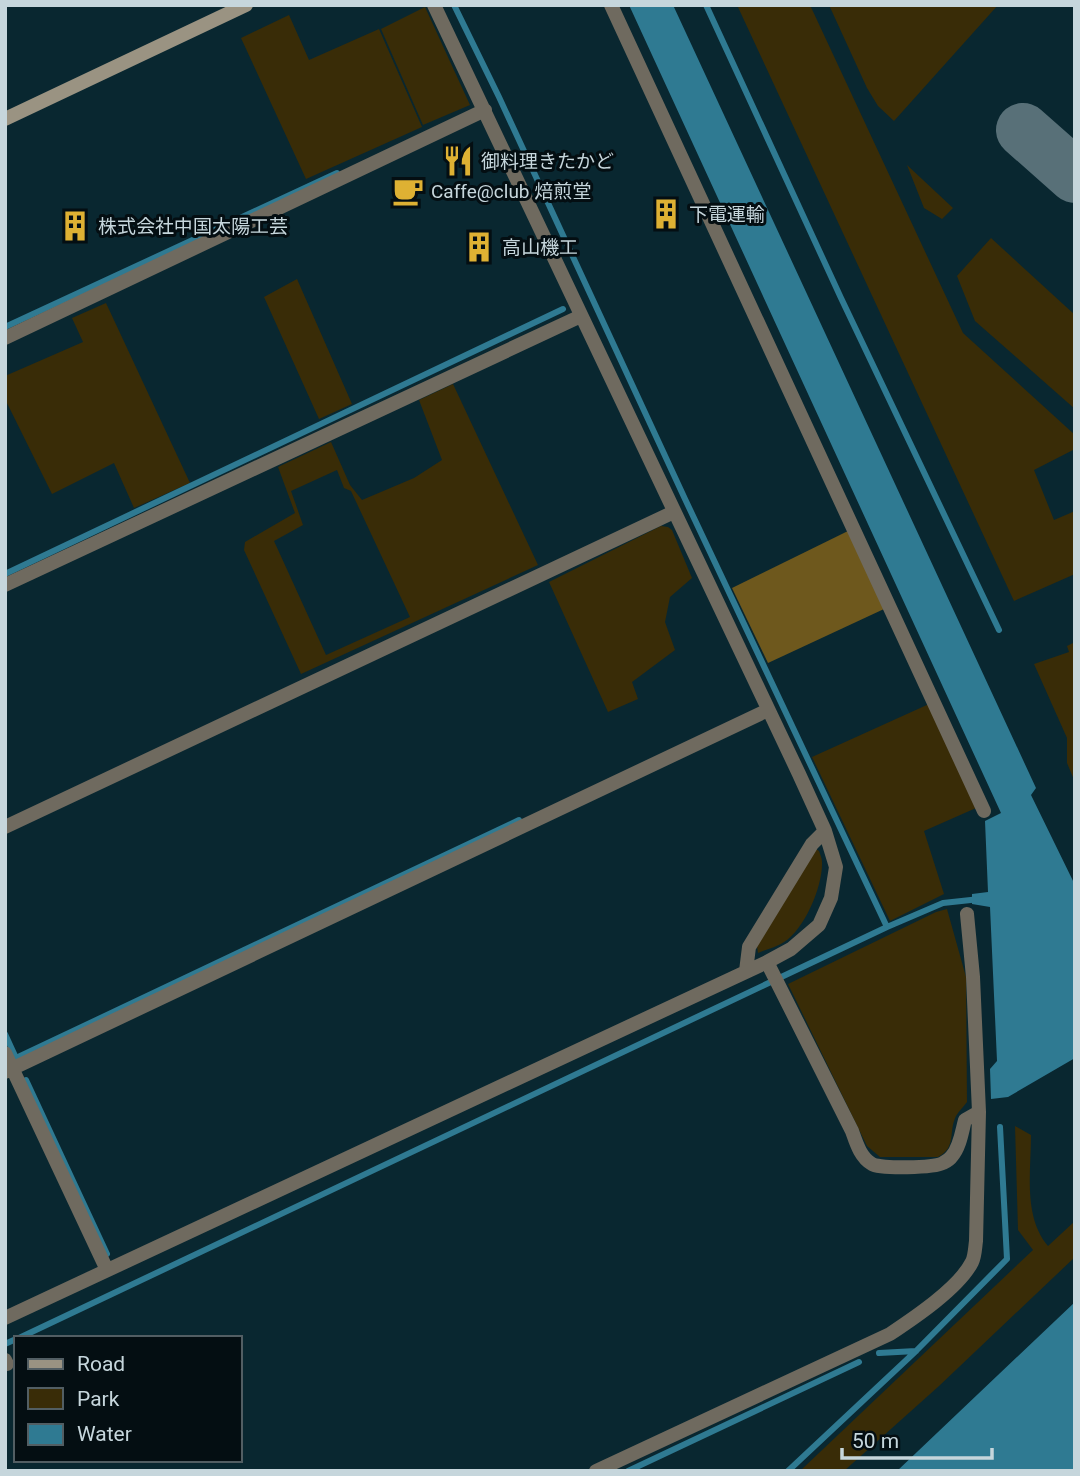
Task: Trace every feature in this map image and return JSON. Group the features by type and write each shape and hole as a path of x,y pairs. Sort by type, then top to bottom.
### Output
{"main road":[{"path":"5,120 246,5"}],"street":[{"path":"5,1318 746,971 768,965 819,925 831,898 836,867 825,831 434,5"},
{"path":"611,5 984,811"},
{"path":"5,338 485,110"},
{"path":"5,585 581,316"},
{"path":"5,827 674,512"},
{"path":"9,1070 768,710"},
{"path":"746,971 749,947 812,844 825,831"},
{"path":"596,1471 890,1334 962,1278 973,1260 976,1241 979,1112 973,977 967,914"},
{"path":"768,965 858,1147 873,1165 942,1164 953,1156 964,1119 979,1112"},
{"path":"5,1053 9,1070 107,1270"}],"green space":[{"path":"737,5 810,5 963,333 1075,435 1075,449 1034,470 1054,520 1075,511 1075,574 1014,601"},
{"path":"829,5 998,5 894,121 878,106 867,88"},
{"path":"425,7 470,105 423,125 381,29"},
{"path":"289,15 309,60 379,29 422,127 306,179 241,38"},
{"path":"907,165 953,208 942,219 924,208"},
{"path":"991,238 1075,315 1075,409 975,321 957,276"},
{"path":"297,279 352,404 319,419 264,297"},
{"path":"106,303 190,483 134,508 114,463 52,494 5,399 5,376 83,342 72,318"},
{"path":"453,384 538,565 301,674 244,550 245,542 295,513 278,467 331,442 350,485 362,500 414,478 442,460 419,400","holes":["337,470 344,488 351,491 410,617 326,655 274,541 303,525 291,491"]},
{"path":"661,526 672,530 692,578 670,597 665,622 675,650 632,682 638,699 608,712 549,582"},
{"path":"1075,642 1075,782 1067,763 1067,738 1034,664 1069,652 1067,646"},
{"path":"929,704 976,808 924,831 944,894 890,921 812,757"},
{"path":"816,849 821,858 822,872 806,917 784,942 758,953 757,946"},
{"path":"947,909 966,977 967,1102 956,1116 948,1149 938,1157 880,1157 867,1146 788,984"},
{"path":"1015,1126 1031,1135 1030,1193 1040,1234 1048,1246 1075,1221 1075,1257 939,1386 844,1471 800,1471 1033,1250 1018,1230"}],"shaded area":[{"path":"848,531 884,609 768,663 732,588"}],"water":[{"path":"629,5 673,5 1036,788 1031,795 1075,885 1075,1058 1008,1097 991,1099 990,1069 997,1061 990,907 972,904 972,894 988,892 985,821 1001,813"},
{"path":"1075,1302 1075,1471 897,1471"}],"waterway":[{"path":"454,5 887,927"},
{"path":"706,5 841,298 999,630"},
{"path":"5,327 337,173"},
{"path":"5,574 563,309"},
{"path":"5,1034 16,1058 519,820"},
{"path":"23,1336 887,927 943,903 980,899"},
{"path":"26,1080 107,1254"},
{"path":"788,1471 916,1351 1007,1259 1000,1127"},
{"path":"5,1344 14,1340"},
{"path":"879,1353 916,1351"},
{"path":"628,1471 859,1362"}],"taxiway":[{"path":"1023,130 1075,176"}],"place":[{"name":"御料理きたかど","path":"458,161"},
{"name":"Caffe@club 焙煎堂","path":"408,191"},
{"name":"下電運輸","path":"666,214"},
{"name":"株式会社中国太陽工芸","path":"75,226"},
{"name":"高山機工","path":"479,247"}]}
